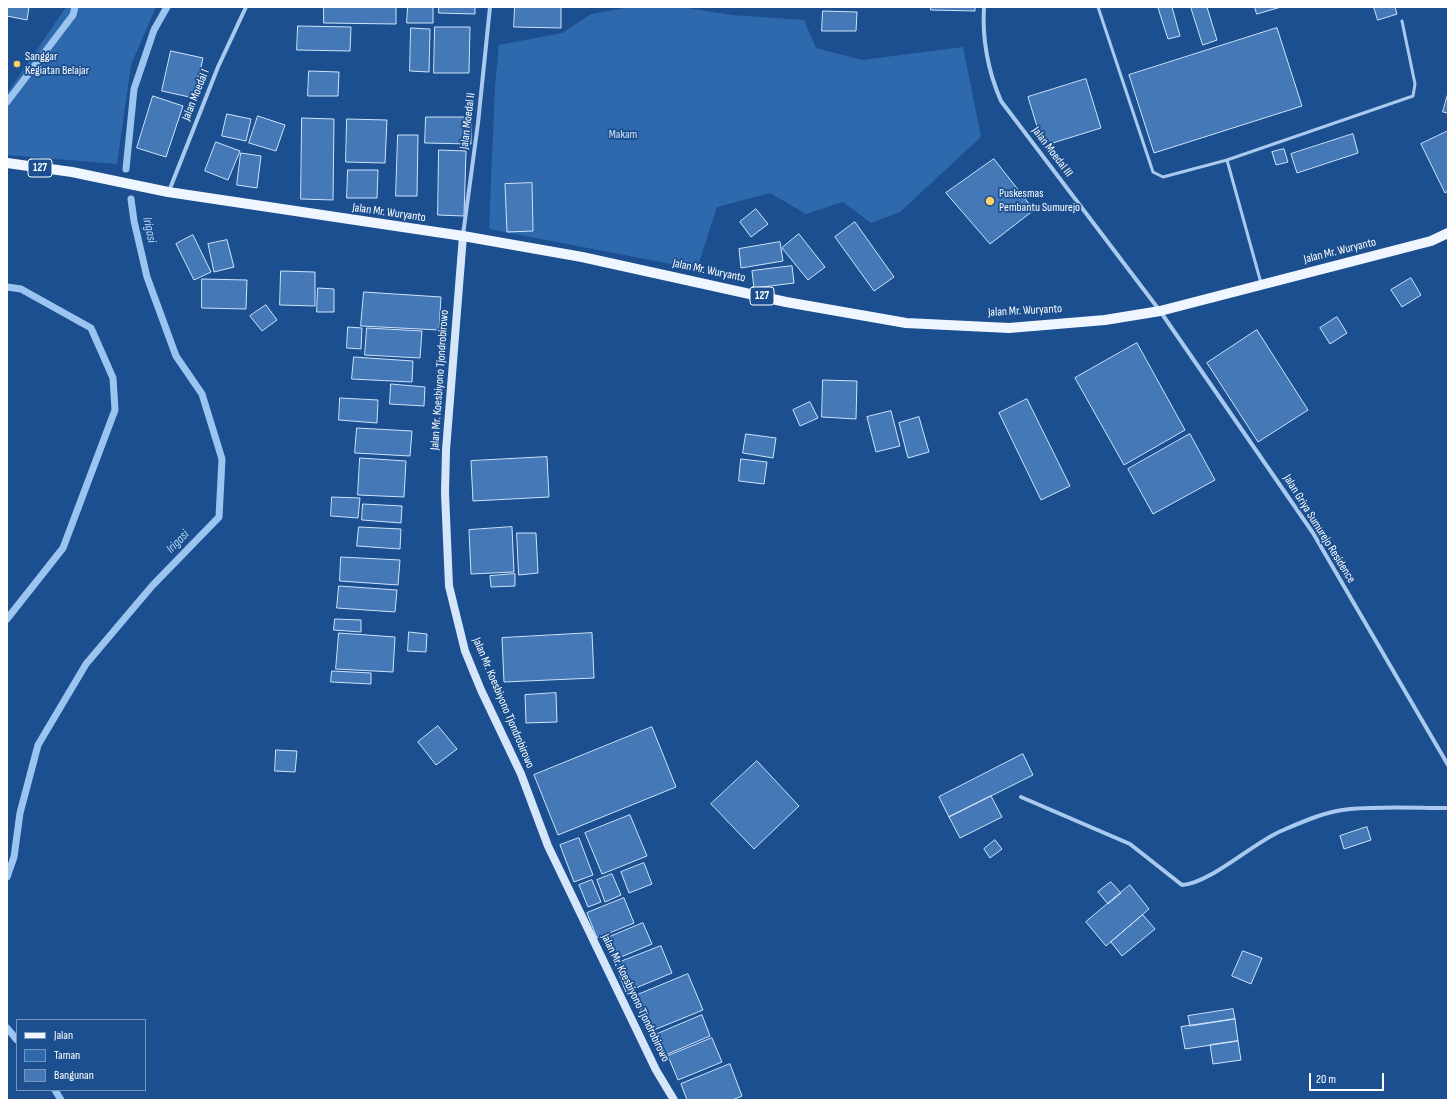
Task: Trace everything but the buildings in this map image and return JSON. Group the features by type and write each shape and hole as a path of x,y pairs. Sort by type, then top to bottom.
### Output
{"main road":[{"name":"Jalan Mr. Wuryanto","path":"7,163 72,172 168,192 462,236 582,257 786,302 906,323 1009,328 1104,320 1160,311 1431,241 1448,233"},
{"name":"Jalan Mr. Koesbiyono Tjondrobirowo","path":"462,236 446,450 445,500 448,586 464,651 521,774 548,846 656,1070 674,1100"}],"street":[{"name":"Jalan Moedal I","path":"168,192 218,67 246,7"},
{"name":"Jalan Moedal II","path":"462,236 478,123 490,7"},
{"name":"Jalan Moedal III","path":"984,7 983,28 990,75 1001,101 1160,311"},
{"name":"Jalan Griya Sumurejo Residence","path":"1160,311 1313,533 1448,765"},
{"path":"1022,797 1130,844 1182,885 1189,885 1205,878 1279,832 1320,815 1350,809 1448,808"}],"lane":[{"path":"1098,7 1153,172 1163,177 1227,160 1413,96 1415,84 1402,20"},
{"path":"1227,160 1262,284"}],"green space":[{"path":"66,7 156,7 131,65 117,164 7,155 8,92"},
{"name":"Makam","path":"630,7 681,7 732,15 804,20 816,48 862,60 963,47 981,137 900,212 871,223 843,202 806,214 770,193 717,207 697,269 489,229 495,87 499,45 562,33 591,14"}],"waterway":[{"path":"7,102 73,15 75,7"},
{"name":"Irigasi","path":"126,169 134,89 154,30 167,7"},
{"name":"Irigasi","path":"7,877 14,857 20,813 38,745 86,664 152,586 219,517 222,459 202,394 176,356 147,277 134,221 131,199"},
{"name":"Irigasi","path":"7,287 21,289 91,328 113,378 115,410 63,548 7,619"},
{"name":"Irigasi","path":"7,1028 16,1039"},
{"name":"Irigasi","path":"56,1091 61,1100"}],"place":[{"name":"Sanggar Kegiatan Belajar","path":"17,64"},
{"name":"Puskesmas Pembantu Sumurejo","path":"990,201"}]}
